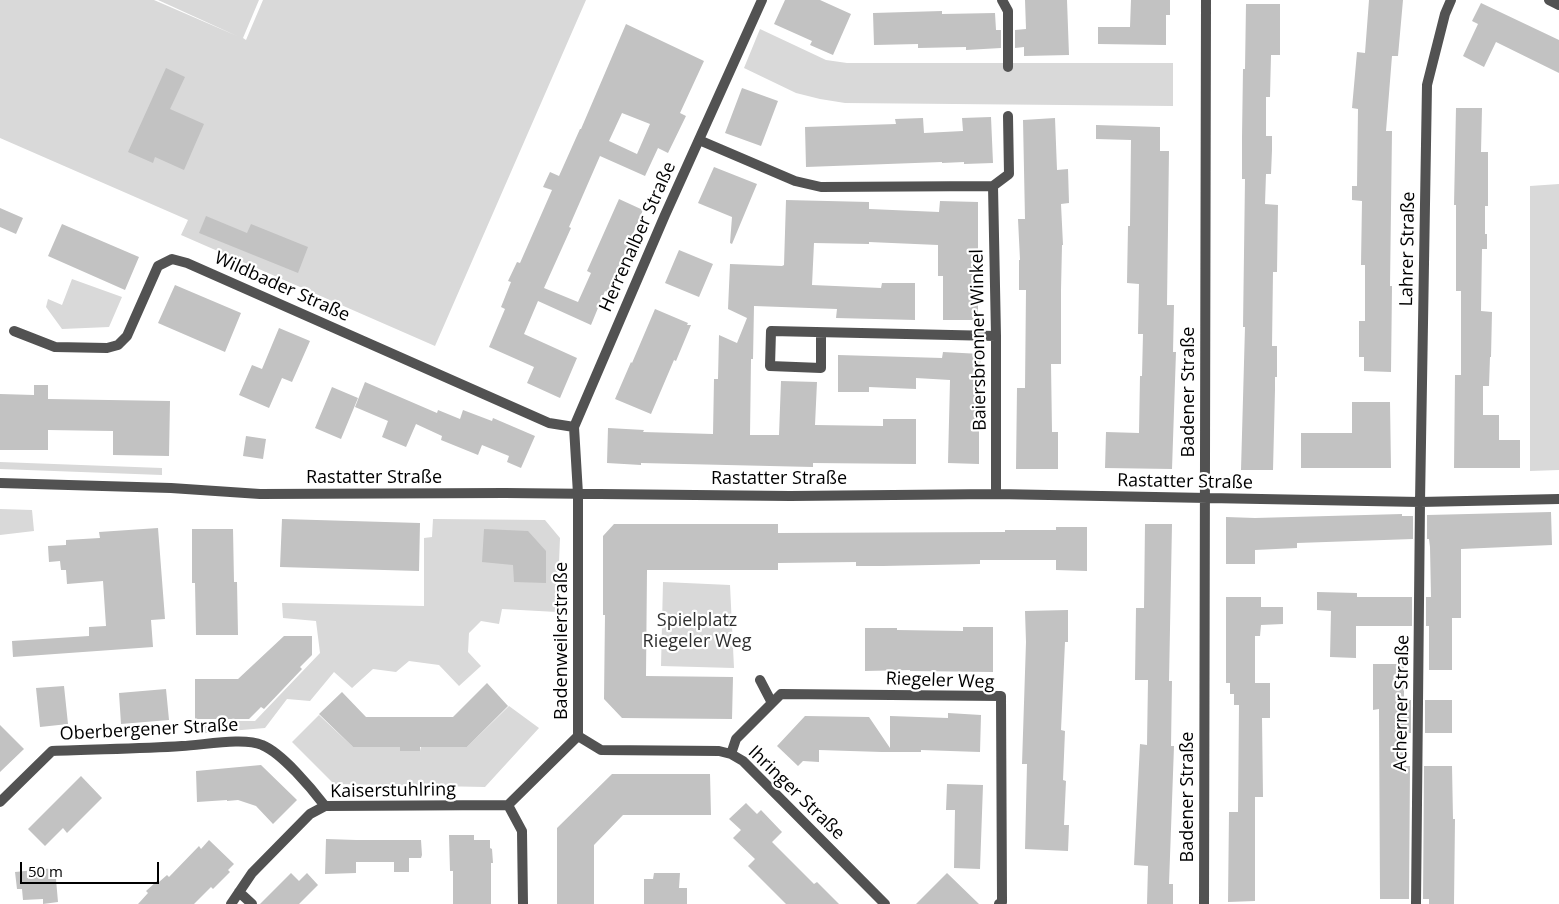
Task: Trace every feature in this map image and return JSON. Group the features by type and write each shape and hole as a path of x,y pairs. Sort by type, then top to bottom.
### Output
{"street":[{"name":"Herrenalber Straße","path":"578,494 574,427 762,0"},
{"path":"1002,0 1008,11 1008,67"},
{"name":"Badener Straße","path":"1204,904 1206,0"},
{"name":"Lahrer Straße","path":"1420,502 1427,85 1451,0"},
{"path":"1549,0 1559,5"},
{"path":"699,140 795,181 821,187 993,186 1009,174 1008,116"},
{"name":"Baiersbronner Winkel","path":"993,186 996,336 996,494"},
{"name":"Wildbader Straße","path":"14,331 55,347 107,348 118,346 126,336 158,266 172,259 196,266 549,423 574,427"},
{"path":"821,332 821,368 770,366 771,331 821,332 996,336"},
{"name":"Rastatter Straße","path":"0,483 171,488 260,494 790,496 996,494 1420,502 1559,499"},
{"name":"Badenweilerstraße","path":"508,805 578,736 578,494"},
{"name":"Acherner Straße","path":"1416,904 1420,502"},
{"path":"760,680 772,703"},
{"name":"Riegeler Weg","path":"731,754 736,739 781,694 1002,696 1002,902 999,904"},
{"name":"Ihringer Straße","path":"578,736 601,750 720,751 731,754 743,761 885,904"},
{"name":"Oberbergener Straße","path":"0,802 52,751 244,742 262,744 276,754 312,789 325,806"},
{"path":"508,805 522,831 523,904"},
{"name":"Kaiserstuhlring","path":"231,904 252,873 310,814 325,806 508,805"},
{"path":"239,892 252,904"}],"green space":[{"path":"0,0 154,0 237,36 158,0 259,0 243,38 246,40 263,0 586,0 435,346 181,235 188,220 0,138"},
{"path":"760,29 826,60 847,63 1173,63 1173,106 845,103 820,99 796,93 744,68"},
{"path":"1559,184 1559,470 1530,471 1530,186"},
{"path":"72,279 122,297 109,327 62,329 46,307 48,299 62,305"},
{"path":"0,462 162,468 162,475 0,469"},
{"path":"0,509 32,510 34,531 0,535"},
{"path":"433,519 545,520 560,538 557,612 502,609 499,624 481,621 469,633 468,652 481,666 459,686 439,665 409,661 396,672 373,669 352,688 334,672 310,701 287,699 265,728 195,734 195,721 255,721 320,653 316,621 283,618 282,603 424,606 424,538 432,537"},
{"name":"Spielplatz Riegeler Weg","path":"663,582 730,585 734,668 661,666"},
{"path":"509,706 539,728 485,787 334,784 292,742 319,715 353,747 400,747 400,751 420,751 421,747 467,747"}],"building":[{"path":"785,0 820,0 851,14 833,55 810,45 812,41 774,24"},
{"path":"1025,0 1067,0 1069,55 1024,56 1024,47 1015,48 1015,30 1026,29"},
{"path":"1131,0 1170,0 1170,15 1166,15 1166,45 1098,44 1098,27 1130,27"},
{"path":"1369,0 1403,0 1398,56 1392,56 1386,131 1392,131 1391,372 1364,371 1364,357 1359,357 1359,321 1365,321 1365,265 1361,265 1362,201 1352,200 1352,186 1357,186 1358,109 1352,108 1357,52 1365,53"},
{"path":"1481,3 1559,40 1559,73 1496,42 1484,67 1463,56 1478,24 1472,21"},
{"path":"1246,4 1280,4 1280,55 1271,55 1270,97 1266,97 1266,136 1272,136 1272,150 1271,174 1266,174 1265,204 1278,205 1277,272 1273,272 1272,346 1277,346 1277,377 1275,377 1273,470 1241,470 1245,327 1243,327 1245,179 1242,179 1242,137"},
{"path":"942,11 942,14 995,13 996,30 1001,30 1001,48 966,50 966,47 918,48 918,44 874,45 873,13"},
{"path":"626,24 704,61 680,113 686,116 668,153 658,148 645,176 600,156 569,227 571,228 544,288 578,302 591,273 587,271 619,199 643,210 608,293 605,291 591,325 538,301 524,334 577,358 560,398 527,383 534,367 489,347 505,309 501,307 511,282 508,281 517,262 520,263 552,190 543,187 550,172 559,176","holes":["622,113 650,124 637,154 609,141"]},
{"path":"166,68 185,77 170,109 204,124 184,170 155,157 153,163 128,152"},
{"path":"742,88 778,101 761,146 725,133"},
{"path":"1456,108 1482,108 1481,152 1488,152 1488,206 1485,206 1487,249 1482,249 1481,311 1492,312 1489,386 1483,386 1483,415 1499,415 1499,440 1520,440 1520,468 1454,468 1455,375 1461,375 1461,291 1456,291 1456,205 1454,205"},
{"path":"991,117 993,163 964,164 964,162 942,162 806,167 805,127 896,124 895,119 923,118 924,133 963,131 962,118"},
{"path":"1055,118 1057,170 1068,169 1069,203 1061,204 1063,245 1061,364 1051,364 1052,432 1058,432 1058,469 1016,469 1017,388 1025,388 1026,290 1019,290 1018,219 1025,219 1023,120"},
{"path":"1096,125 1160,127 1160,151 1169,151 1167,305 1174,305 1173,352 1176,352 1172,469 1105,468 1106,432 1139,433 1143,334 1138,334 1139,284 1127,283 1131,140 1096,139"},
{"path":"714,167 757,184 732,244 730,243 732,217 698,203"},
{"path":"786,200 869,202 869,209 939,212 940,201 978,202 978,320 943,320 943,276 938,276 938,245 869,242 869,244 814,243 812,285 881,288 882,283 915,283 915,320 836,318 837,309 754,306 750,435 779,435 781,381 817,382 815,425 883,426 883,419 916,419 916,464 813,463 813,467 607,463 608,428 644,430 643,432 713,434 714,379 718,379 719,335 737,343 747,318 728,309 730,264 784,265"},
{"path":"0,208 23,218 16,234 0,227"},
{"path":"206,216 247,233 251,224 308,247 298,273 199,233"},
{"path":"62,224 139,257 125,290 48,256"},
{"path":"679,250 713,264 699,297 665,283"},
{"path":"175,285 241,313 225,352 158,323"},
{"path":"655,309 688,323 687,325 691,325 651,414 615,399"},
{"path":"279,328 310,341 292,382 282,378 269,408 239,395 252,365 262,369"},
{"path":"943,352 981,354 979,464 948,463 950,380 916,378 916,389 869,387 869,392 838,392 838,355 942,358"},
{"path":"365,382 437,413 438,410 460,419 463,410 492,421 493,418 535,436 521,468 507,462 509,456 482,445 478,455 441,440 442,436 416,424 406,447 382,437 388,421 355,407"},
{"path":"34,385 48,385 48,399 170,401 169,456 113,455 113,431 48,430 48,450 0,450 0,394 34,395"},
{"path":"332,387 358,398 341,439 315,428"},
{"path":"1352,402 1390,402 1391,468 1301,468 1301,433 1352,433"},
{"path":"246,436 266,439 263,459 243,456"},
{"path":"1551,512 1552,545 1461,549 1461,618 1452,618 1452,670 1429,670 1429,626 1426,626 1426,597 1431,597 1427,515"},
{"path":"1402,514 1402,516 1413,516 1413,539 1297,543 1297,548 1255,550 1255,564 1226,564 1226,517"},
{"path":"282,519 420,523 419,571 280,567"},
{"path":"614,524 778,524 778,533 1005,532 1005,530 1056,530 1056,527 1087,527 1087,571 1056,570 1056,560 980,560 980,564 883,566 856,566 856,562 778,563 778,570 647,570 646,676 733,677 732,719 622,718 604,699 605,615 603,615 603,536"},
{"path":"1145,524 1172,524 1169,681 1172,681 1171,746 1174,746 1169,884 1173,884 1173,904 1147,904 1148,866 1134,865 1140,744 1147,745 1148,680 1135,680 1136,608 1144,608"},
{"path":"158,528 165,619 151,620 153,647 13,657 12,641 89,636 89,627 106,626 103,581 67,584 66,570 61,570 60,561 49,562 48,546 66,545 66,540 100,538 99,532"},
{"path":"192,529 233,529 238,635 196,635 195,583 192,583"},
{"path":"484,529 528,531 546,551 546,583 514,582 513,565 482,562"},
{"path":"1317,592 1357,593 1357,597 1412,597 1412,626 1356,626 1356,658 1330,657 1331,611 1317,610"},
{"path":"1226,597 1261,597 1261,607 1283,607 1283,624 1261,625 1260,636 1255,636 1255,683 1270,683 1270,718 1262,718 1263,797 1255,797 1255,901 1228,902 1229,812 1238,812 1239,705 1234,705 1234,694 1230,694 1230,683 1226,683"},
{"path":"1068,610 1068,642 1065,642 1061,730 1065,731 1063,780 1066,781 1064,825 1069,825 1068,851 1025,849 1027,764 1022,764 1026,642 1025,611"},
{"path":"963,627 993,627 993,672 865,671 865,628 963,631"},
{"path":"284,636 312,636 312,655 300,667 302,669 264,709 261,707 249,719 195,719 195,679 238,679"},
{"path":"1373,664 1404,664 1404,700 1411,700 1411,733 1404,733 1404,766 1410,766 1409,899 1380,899 1379,709 1373,710"},
{"path":"487,683 508,706 467,747 420,747 420,751 400,751 400,747 353,747 319,714 342,692 366,717 453,717"},
{"path":"64,686 68,724 40,727 36,688"},
{"path":"166,689 169,720 121,724 119,693"},
{"path":"1425,700 1452,700 1452,733 1425,733"},
{"path":"948,713 981,715 980,752 819,750 819,762 803,761 798,766 777,746 805,716 869,717 890,748 890,716 948,718"},
{"path":"0,725 24,749 0,772"},
{"path":"261,765 297,800 273,824 256,806 238,800 197,802 196,771"},
{"path":"1424,766 1452,766 1453,819 1455,819 1454,904 1429,904 1429,899 1423,899"},
{"path":"612,774 710,774 711,815 623,815 594,845 594,904 557,904 557,828"},
{"path":"81,776 102,798 67,833 63,828 45,846 28,829"},
{"path":"947,784 983,785 980,869 954,868 955,810 946,810"},
{"path":"746,803 757,814 761,810 782,832 772,842 814,884 817,882 839,904 786,904 748,866 755,859 733,838 741,830 729,819"},
{"path":"449,835 474,835 474,840 490,840 493,863 491,863 491,904 453,904 453,871 450,871"},
{"path":"326,839 421,840 422,855 421,858 409,858 409,872 394,872 394,862 356,862 356,873 325,874"},
{"path":"209,840 234,864 228,870 230,872 213,889 211,887 194,904 138,904 148,893 146,891 157,881 159,882 167,875 169,877 199,846 201,849"},
{"path":"55,868 58,902 43,904 43,899 23,900 22,889 17,889 15,872"},
{"path":"291,873 299,881 307,873 318,885 299,904 260,904"},
{"path":"654,873 680,873 679,888 687,888 687,904 644,904 644,879 653,879"},
{"path":"947,873 979,904 916,904"}]}
